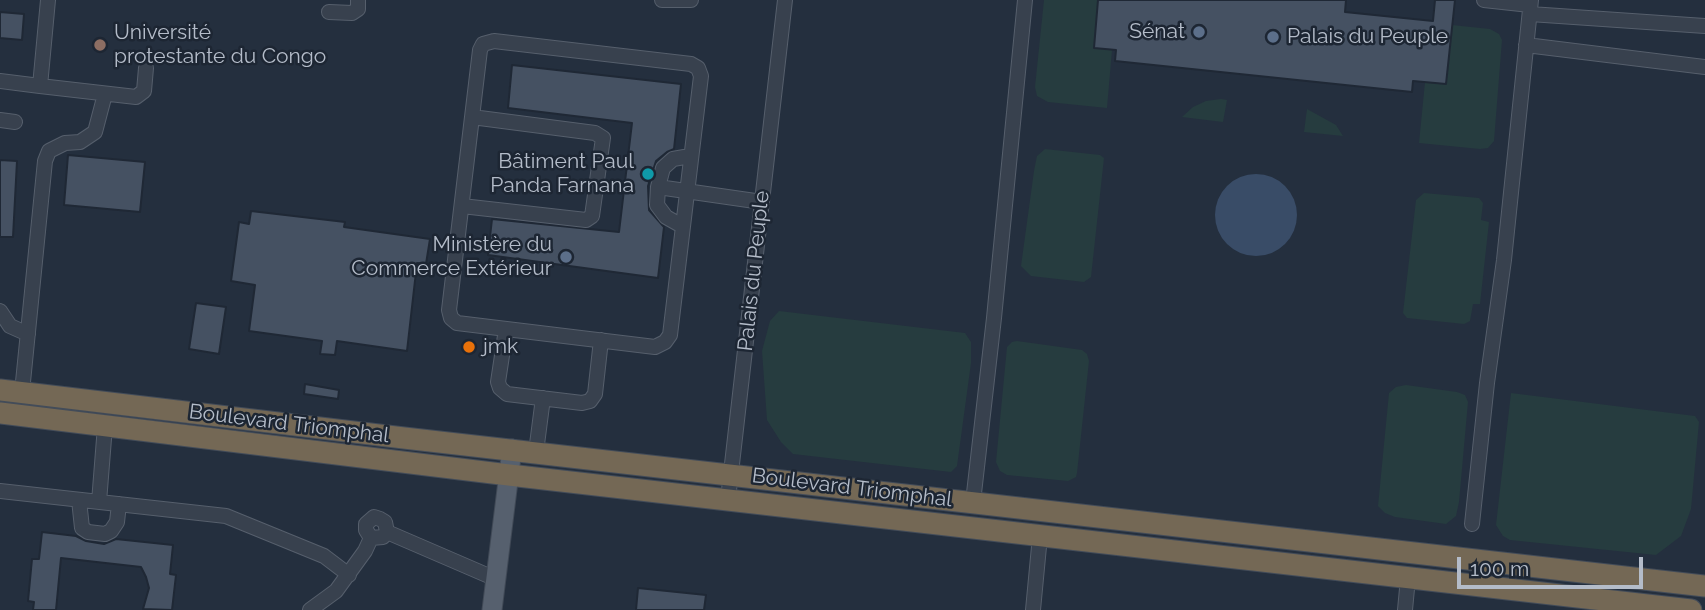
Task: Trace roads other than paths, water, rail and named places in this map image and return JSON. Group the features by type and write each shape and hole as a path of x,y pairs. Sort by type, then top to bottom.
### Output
{"highway":[{"name":"Boulevard Triomphal","path":"0,390 1705,586"},
{"name":"Boulevard Triomphal","path":"0,414 1691,610"}],"main road":[{"path":"492,610 512,449"}],"street":[{"path":"40,86 48,0"},
{"path":"329,12 352,13 358,9 358,0"},
{"path":"662,0 691,0"},
{"name":"Palais du Peuple","path":"728,499 785,0"},
{"path":"973,502 1025,0"},
{"path":"1484,0 1705,26"},
{"path":"1472,524 1504,260 1530,6"},
{"path":"494,41 691,64 698,68 701,76 670,335 665,342 655,347 457,323 452,318 449,310 472,117 480,50 484,44 494,41"},
{"path":"1526,45 1705,67"},
{"path":"0,81 139,97 144,91 146,68"},
{"path":"22,392 45,161 49,151 65,143 80,142 95,132 106,94"},
{"path":"462,206 586,220 592,216 603,138 595,133 472,117"},
{"path":"0,120 15,122"},
{"path":"682,226 666,216 657,205 658,187 663,168 673,159 691,156"},
{"path":"658,187 762,202"},
{"path":"0,311 10,326 28,334"},
{"path":"506,329 498,382 500,388 507,394 582,403 590,401 595,394 601,340"},
{"path":"536,452 543,398"},
{"path":"99,502 106,426"},
{"path":"0,491 226,516 324,555 349,575"},
{"path":"79,500 82,528 88,532 105,534 111,531 117,522 120,504"},
{"path":"1033,610 1040,536"},
{"path":"310,610 336,591 375,540 496,579"},
{"path":"1405,610 1408,578"}],"water":[{"path":"1256,174 1272,177 1285,186 1294,199 1297,215 1294,231 1285,244 1272,253 1256,256 1240,253 1227,244 1218,231 1215,215 1218,199 1227,186 1240,177"}],"place":[{"name":"Sénat","path":"1199,32"},
{"name":"Palais du Peuple","path":"1273,37"},
{"name":"Université protestante du Congo","path":"100,45"},
{"name":"Bâtiment Paul Panda Farnana","path":"648,174"},
{"name":"Ministère du Commerce Extérieur","path":"566,257"},
{"name":"jmk","path":"469,347"}]}
